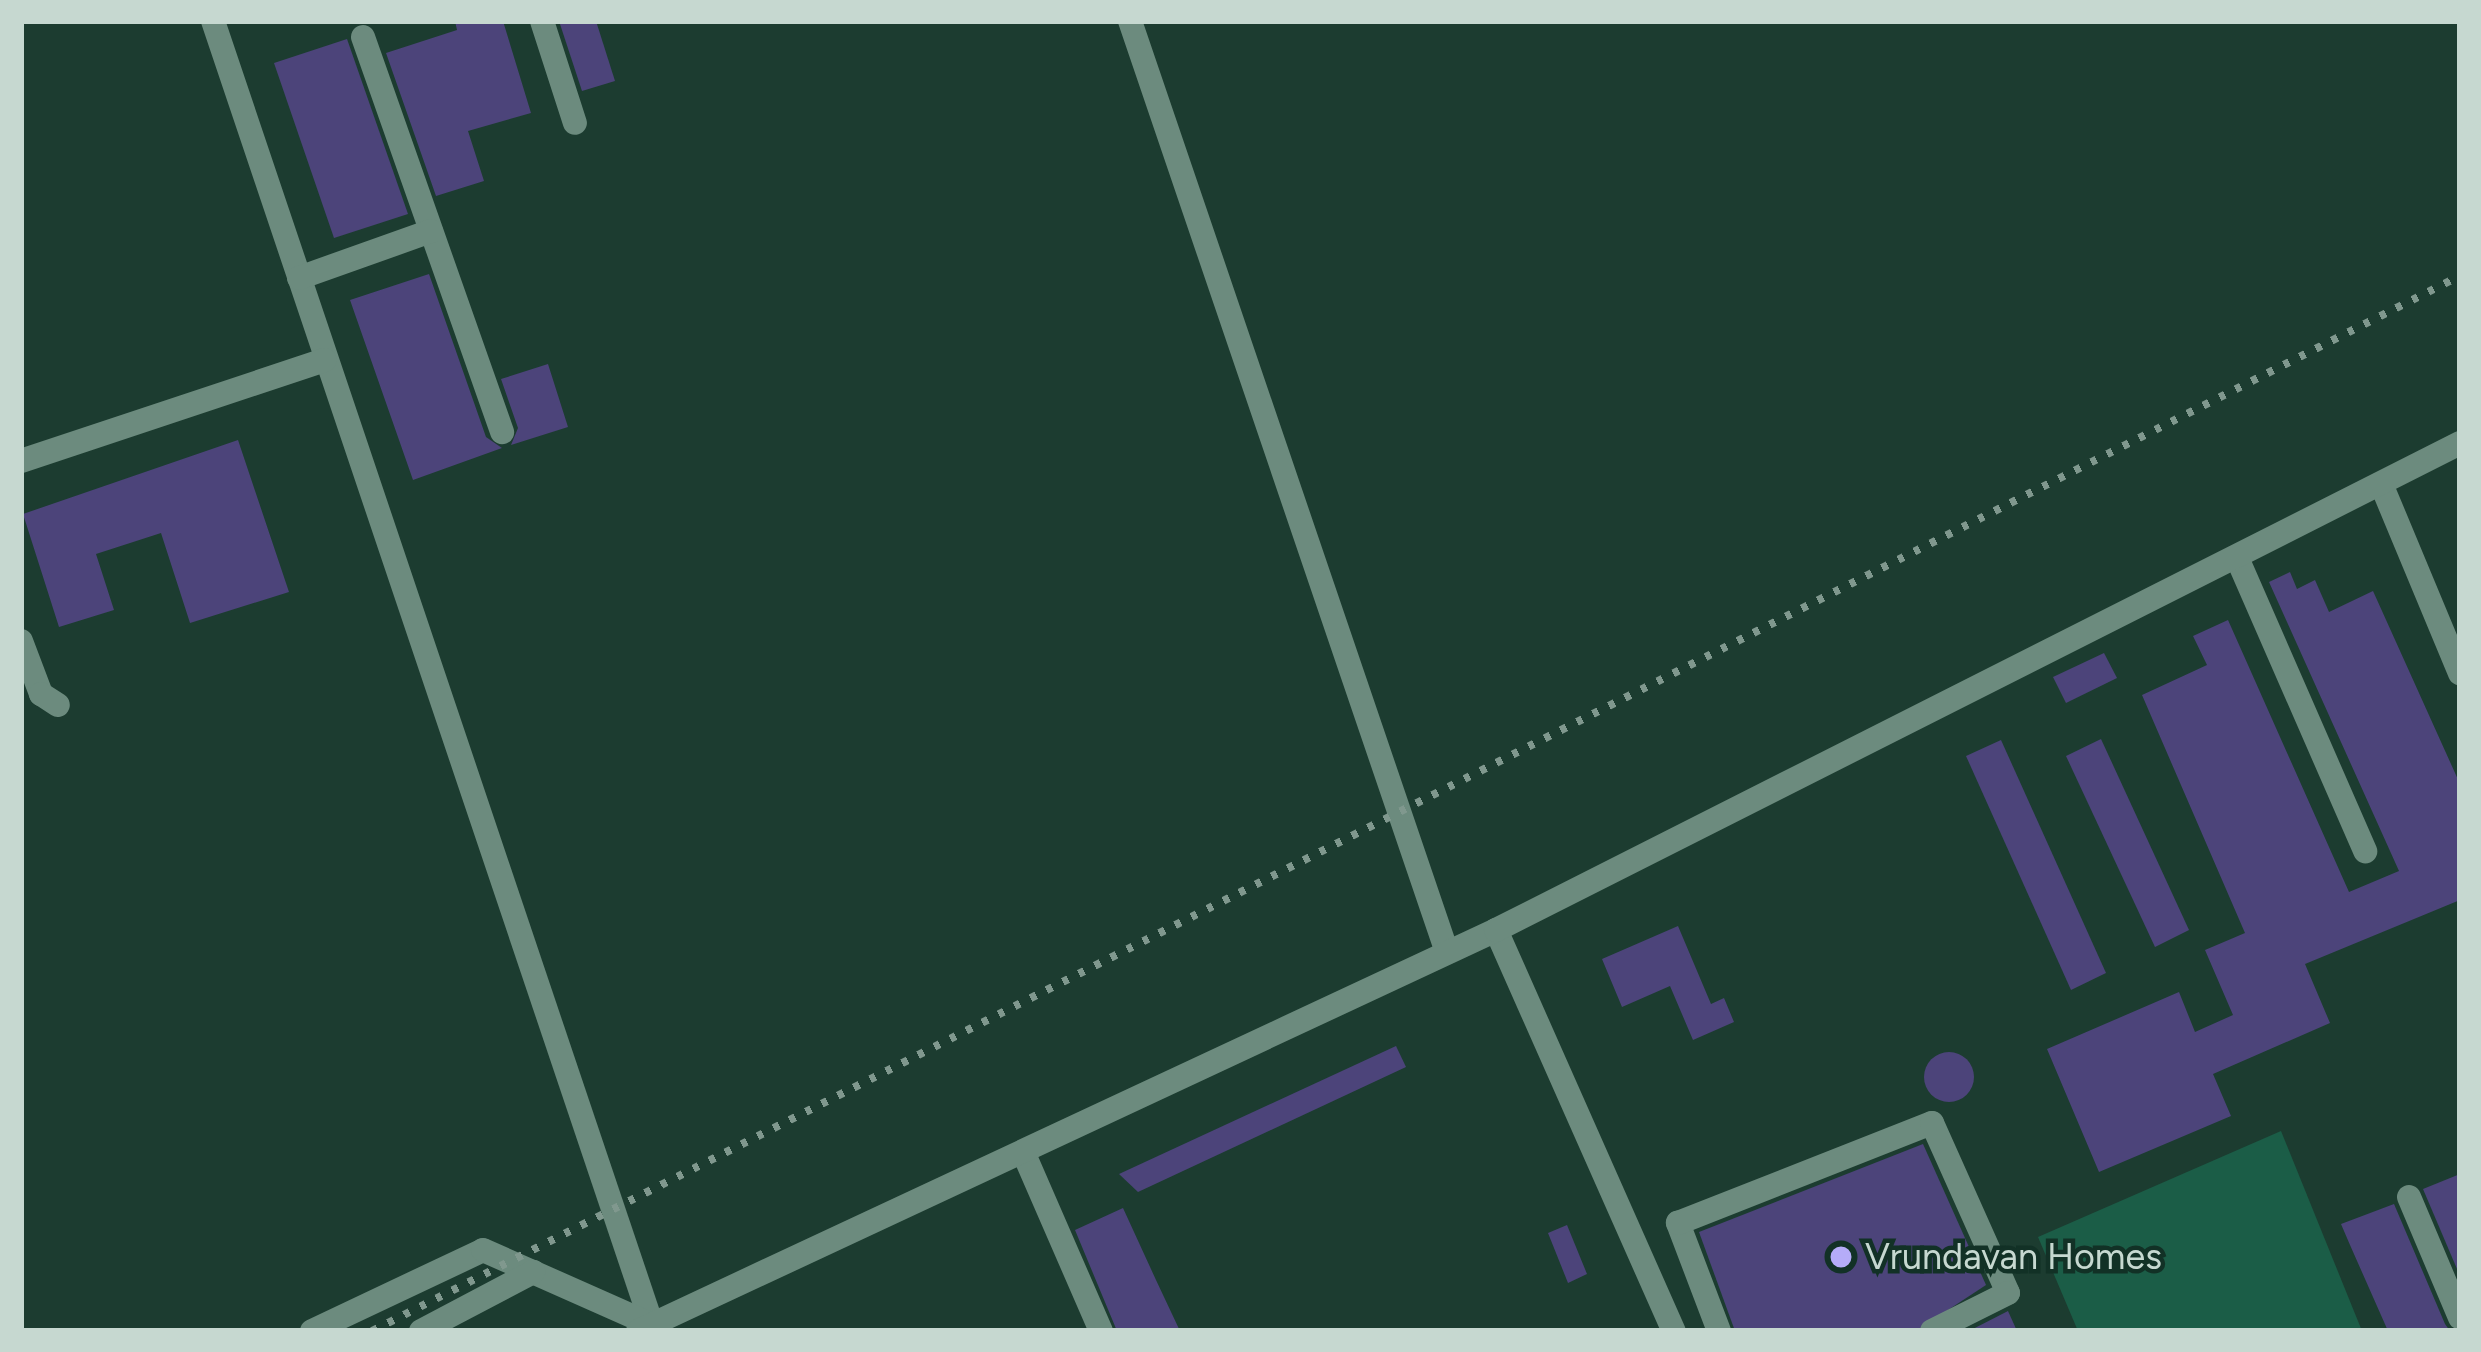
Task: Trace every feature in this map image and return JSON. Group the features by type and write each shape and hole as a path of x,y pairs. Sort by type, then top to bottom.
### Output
{"street":[{"path":"213,21 648,1329"},
{"path":"542,21 575,123"},
{"path":"1130,21 1447,952"},
{"path":"363,37 502,431"},
{"path":"298,278 431,231"},
{"path":"21,461 325,360"},
{"path":"648,1329 1496,931 2238,560 2460,443"},
{"path":"2382,486 2460,673"},
{"path":"2238,560 2365,850"},
{"path":"21,641 41,694 58,705"},
{"path":"1496,931 1674,1331"},
{"path":"1719,1331 1676,1232 1684,1219 1932,1123 2008,1293 1932,1331"},
{"path":"1024,1154 1101,1331"},
{"path":"2409,1197 2460,1318"},
{"path":"312,1331 463,1254 483,1250 648,1329"},
{"path":"1650,1277 1688,1260"},
{"path":"422,1331 533,1272"}],"green space":[{"path":"2281,1131 2362,1331 2078,1331 2038,1237"}],"building":[{"path":"455,21 503,21 531,113 468,131 484,181 436,196 386,53 457,30"},
{"path":"559,21 596,21 615,81 582,91"},
{"path":"347,39 408,214 334,238 274,63"},
{"path":"429,274 486,437 502,448 413,480 350,300"},
{"path":"548,364 568,427 511,445 518,428 501,379"},
{"path":"238,440 289,592 190,623 161,533 96,554 114,610 59,627 23,514"},
{"path":"2290,572 2297,589 2315,580 2329,612 2373,591 2460,784 2460,900 2305,964 2330,1023 2213,1074 2231,1116 2099,1172 2047,1049 2179,992 2195,1032 2233,1015 2205,950 2245,933 2142,695 2207,665 2193,636 2228,620 2349,892 2399,871 2269,582"},
{"path":"2104,653 2117,678 2066,703 2053,677"},
{"path":"2101,739 2189,930 2155,947 2066,756"},
{"path":"2001,740 2106,973 2071,990 1966,756"},
{"path":"1678,926 1711,1004 1724,998 1734,1022 1693,1040 1670,986 1622,1007 1602,959"},
{"path":"1396,1046 1406,1067 1138,1192 1119,1174"},
{"path":"1949,1052 1966,1060 1974,1077 1966,1094 1949,1102 1932,1094 1924,1077 1932,1060"},
{"name":"Vrundavan Homes","path":"1923,1144 1986,1285 1916,1331 1735,1331 1699,1232"},
{"path":"2460,1174 2460,1276 2423,1189"},
{"path":"2394,1204 2450,1331 2388,1331 2350,1245 2341,1224"},
{"path":"1123,1208 1180,1331 1117,1331 1075,1230"},
{"path":"1567,1225 1587,1274 1568,1283 1548,1233"},
{"path":"2008,1311 2017,1331 1969,1331"}],"railway":[{"path":"372,1331 2460,276"}],"place":[{"name":"Vrundavan Homes","path":"1841,1257"}]}
